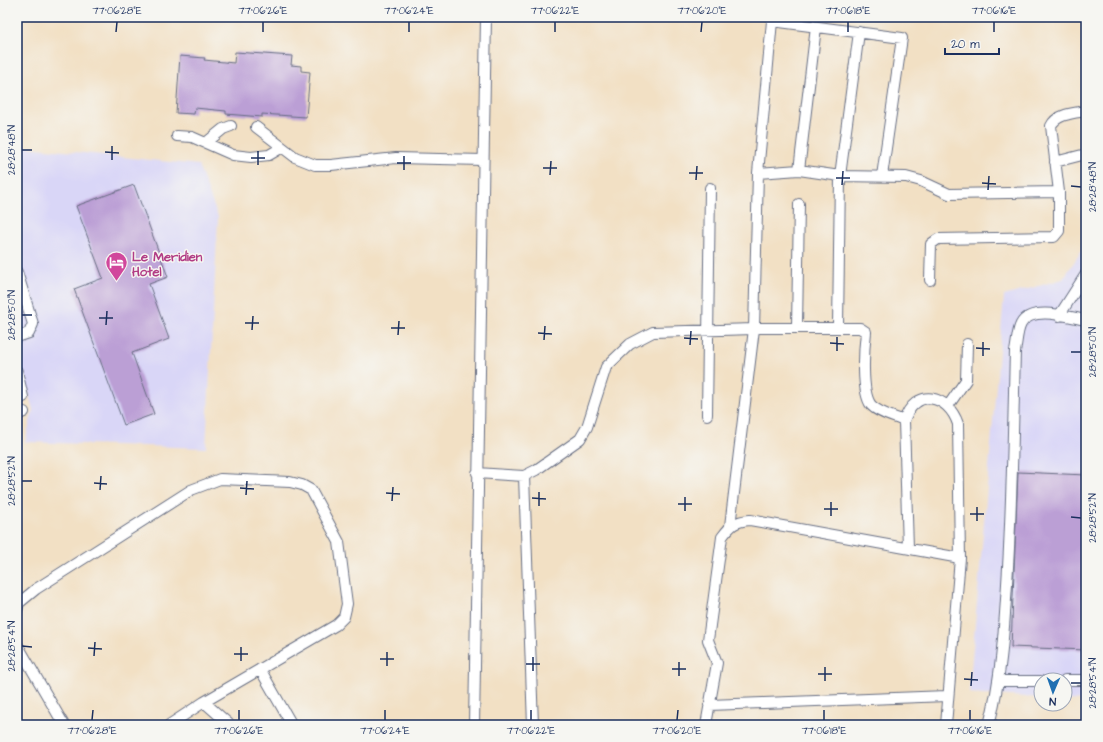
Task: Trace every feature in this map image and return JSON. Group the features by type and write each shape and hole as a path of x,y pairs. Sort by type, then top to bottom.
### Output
{"lane":[{"path":"474,725 476,473 486,17"},
{"path":"730,526 754,329 758,174 772,21 902,38 882,176"},
{"path":"799,170 816,27"},
{"path":"838,327 840,176 859,32"},
{"path":"930,280 931,244 938,239 1054,236 1059,231 1059,192 1050,126 1053,120 1063,116 1086,111"},
{"path":"207,142 231,126"},
{"path":"256,127 274,140 281,148 295,157 315,165 331,165 396,158 483,160"},
{"path":"177,136 192,137 207,142 233,155 251,157 269,155 281,148"},
{"path":"1055,162 1086,154"},
{"path":"758,174 799,170 840,176 906,176 949,194 1059,192"},
{"path":"707,415 710,188"},
{"path":"797,327 799,204"},
{"path":"17,272 33,324 28,333 17,337"},
{"path":"1059,316 1086,274"},
{"path":"989,725 998,681 1003,637 1010,528 1015,351 1021,324 1027,317 1035,314 1086,320"},
{"path":"476,473 524,476 536,470 580,439 592,415 606,367 630,344 653,332 797,327 860,328 866,332 864,349 866,388 871,405 886,414 904,421"},
{"path":"948,406 966,380 967,344"},
{"path":"17,371 23,397 17,399"},
{"path":"908,548 904,421 907,412 912,405 922,399 931,398 939,400 948,406 954,414 958,424 960,558 947,696 946,725"},
{"path":"524,476 533,725"},
{"path":"17,610 19,603 36,589 191,490 220,480 290,482 302,485 311,490 339,542 347,604 344,617 336,625 204,702 169,725"},
{"path":"706,725 717,663 708,640 722,537 730,526 740,521 750,520 960,558"},
{"path":"17,644 64,725"},
{"path":"260,669 292,725"},
{"path":"1073,680 1086,680"},
{"path":"998,681 1033,681"},
{"path":"709,705 947,696"},
{"path":"204,702 230,725"}],"shaded area":[{"name":"Le Meridien Hotel","path":"17,146 198,165 218,217 206,448 25,442 33,410 17,349"},
{"path":"1086,244 1086,701 1073,700 1073,672 1033,672 1033,697 969,693 1004,296 1063,279"}],"building":[{"path":"235,52 292,56 291,65 301,66 301,71 310,72 306,117 262,114 262,117 226,114 226,111 195,108 194,114 176,113 180,56 205,58 204,60 234,63"},
{"path":"134,185 168,277 149,284 169,339 132,353 154,414 124,425 74,289 103,278 76,206"},
{"path":"1018,472 1086,475 1086,650 1011,647"}],"place":[{"name":"Le Meridien Hotel","path":"116,282"}]}
